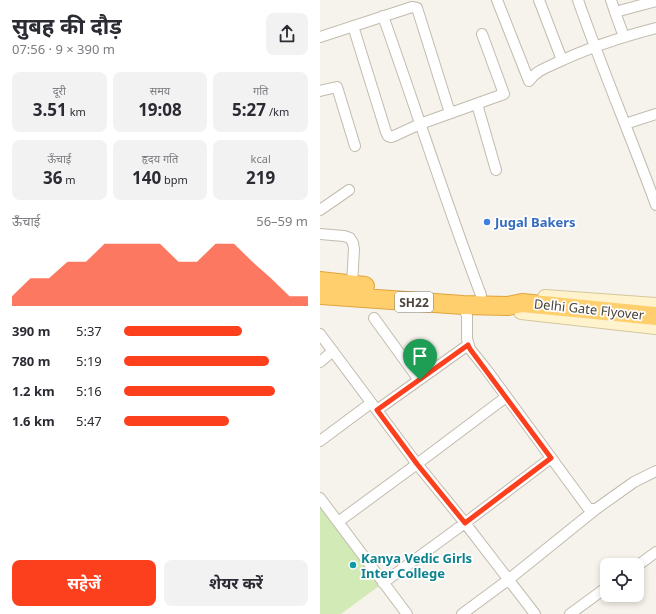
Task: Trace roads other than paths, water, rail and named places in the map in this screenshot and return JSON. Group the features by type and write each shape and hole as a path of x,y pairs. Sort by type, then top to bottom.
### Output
{"highway":[{"path":"324,286 352,285 481,295 514,302"},
{"name":"SH22","path":"324,286 463,305 514,302"},
{"name":"Delhi Gate Flyover","path":"514,302 656,316"}],"main road":[{"path":"656,305 519,295 511,310 656,327"}],"street":[{"path":"497,0 529,81 536,73 562,60 624,36 656,28"},
{"path":"539,0 562,60"},
{"path":"578,0 594,47 656,206"},
{"path":"611,0 624,36"},
{"path":"616,12 656,1"},
{"path":"320,38 412,7 417,8 450,113"},
{"path":"383,16 481,295"},
{"path":"353,26 388,136 391,137 420,124 504,94 482,34"},
{"path":"320,91 338,87 355,146"},
{"path":"477,104 496,170"},
{"path":"625,124 656,114"},
{"path":"320,210 349,190"},
{"path":"320,234 350,238 354,249 352,285"},
{"path":"463,305 467,316 467,339 470,349 588,508 596,508"},
{"path":"374,318 420,380"},
{"path":"320,334 417,464 465,523 535,614"},
{"path":"320,441 420,380 468,345"},
{"path":"320,362 333,352"},
{"path":"338,522 506,397"},
{"path":"384,583 551,458"},
{"path":"462,614 508,580 596,508 634,482 656,471"},
{"path":"320,498 407,614"},
{"path":"644,561 656,552"},
{"path":"570,614 600,592"}],"place":[{"name":"Jugal Bakers","path":"487,222"},
{"name":"Kanya Vedic Girls Inter College","path":"353,565"}]}
